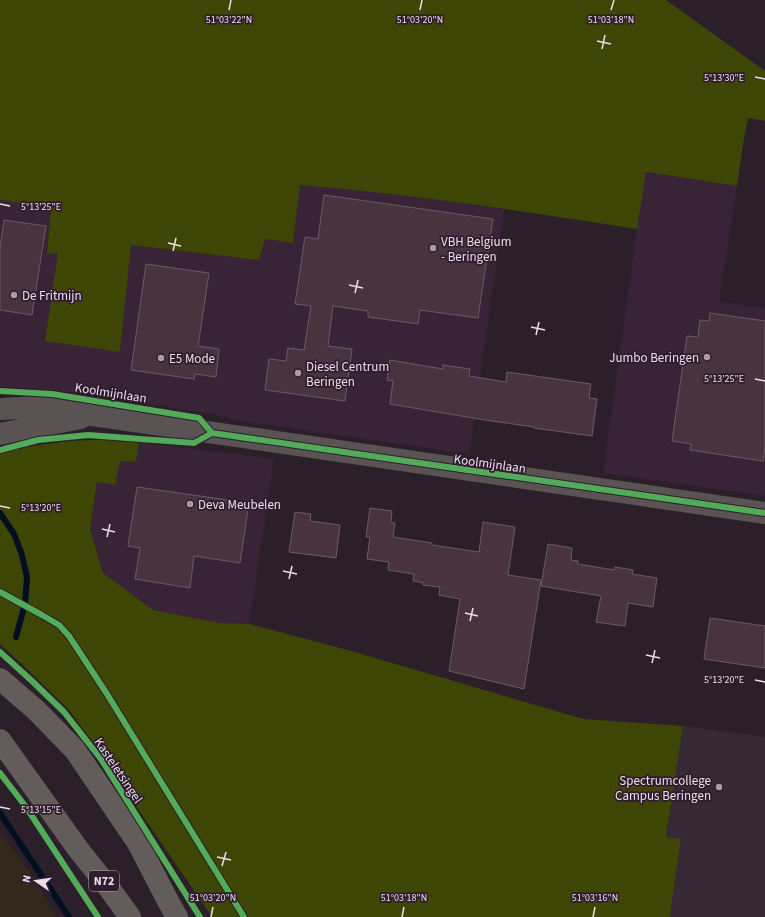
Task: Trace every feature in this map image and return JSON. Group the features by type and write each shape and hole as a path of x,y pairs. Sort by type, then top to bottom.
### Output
{"main road":[{"name":"Kasteletsingel","path":"0,679 36,710 75,750 138,843 177,917"},
{"name":"N72","path":"0,740 78,849 130,917"}],"street":[{"name":"Koolmijnlaan","path":"0,409 41,407 765,513"},
{"name":"Koolmijnlaan","path":"0,434 91,415"}],"shaded area":[{"path":"645,172 737,186 719,302 765,308 765,496 603,473"},
{"path":"300,184 388,193 504,209 469,454 242,421 207,413 73,392 0,387 0,200 51,207 47,254 58,253 120,352 131,245 259,260 265,239 293,243"},
{"path":"139,442 274,459 249,624 220,623 153,610 103,573 90,529 98,482 120,460 136,462"},
{"name":"Spectrumcollege Campus Beringen","path":"683,726 765,737 765,917 670,917 681,840 666,837"},
{"path":"0,832 35,879 56,917 0,917"}],"green space":[{"path":"0,0 666,0 765,71 765,121 748,118 737,186 646,172 637,229 427,198 300,185 293,243 265,239 259,260 131,245 120,352 45,341 58,253 47,254 51,207 0,200"},
{"path":"93,440 139,442 136,462 120,461 115,485 97,482 90,529 103,573 153,610 220,623 249,624 344,649 583,719 683,726 666,837 681,839 670,917 212,917 70,711 0,644 0,453 46,444"}],"building":[{"path":"324,195 493,219 478,318 420,310 418,324 368,317 368,311 333,306 328,346 352,349 345,401 265,390 269,359 286,361 288,348 304,350 311,306 295,304 305,237 318,239"},
{"path":"4,220 46,226 32,315 0,310 0,248"},
{"path":"146,264 209,273 198,346 219,349 216,377 195,374 194,379 131,370"},
{"path":"710,313 765,321 765,447 763,461 690,450 691,444 672,441 687,336 698,337 700,320 709,321"},
{"path":"390,360 443,369 443,365 470,369 469,376 506,382 507,372 591,384 589,398 597,399 592,436 390,404 393,381 387,380"},
{"path":"137,487 249,503 240,563 194,556 190,588 135,579 140,548 128,546"},
{"path":"370,508 392,511 391,522 395,523 393,537 479,552 483,522 515,527 508,575 541,580 524,689 449,671 460,599 439,595 440,587 423,585 424,583 413,581 414,574 388,570 389,562 367,559 370,537 366,537"},
{"path":"295,512 311,514 310,521 340,525 336,558 289,552"},
{"path":"548,544 572,548 571,560 578,561 578,564 614,570 615,567 633,570 632,574 657,578 653,607 628,603 625,626 596,622 601,596 541,586"},
{"path":"710,618 765,626 765,668 704,659"}],"waterway":[{"path":"0,513 14,534 22,555 27,577 25,604 16,637"},
{"path":"0,813 69,917"}],"cycle path":[{"path":"0,391 52,394 199,418 212,433"},
{"path":"0,450 38,440 88,435 194,443 212,433 765,513"},
{"path":"0,592 59,625 69,636 107,694 244,917"},
{"path":"0,652 64,712 101,759 200,917"},
{"path":"0,773 26,807 98,917"}],"place":[{"name":"VBH Belgium - Beringen","path":"433,248"},
{"name":"De Fritmijn","path":"14,295"},
{"name":"Jumbo Beringen","path":"707,357"},
{"name":"E5 Mode","path":"161,358"},
{"name":"Diesel Centrum Beringen","path":"298,373"},
{"name":"Deva Meubelen","path":"190,504"},
{"name":"Spectrumcollege Campus Beringen","path":"719,787"}]}
